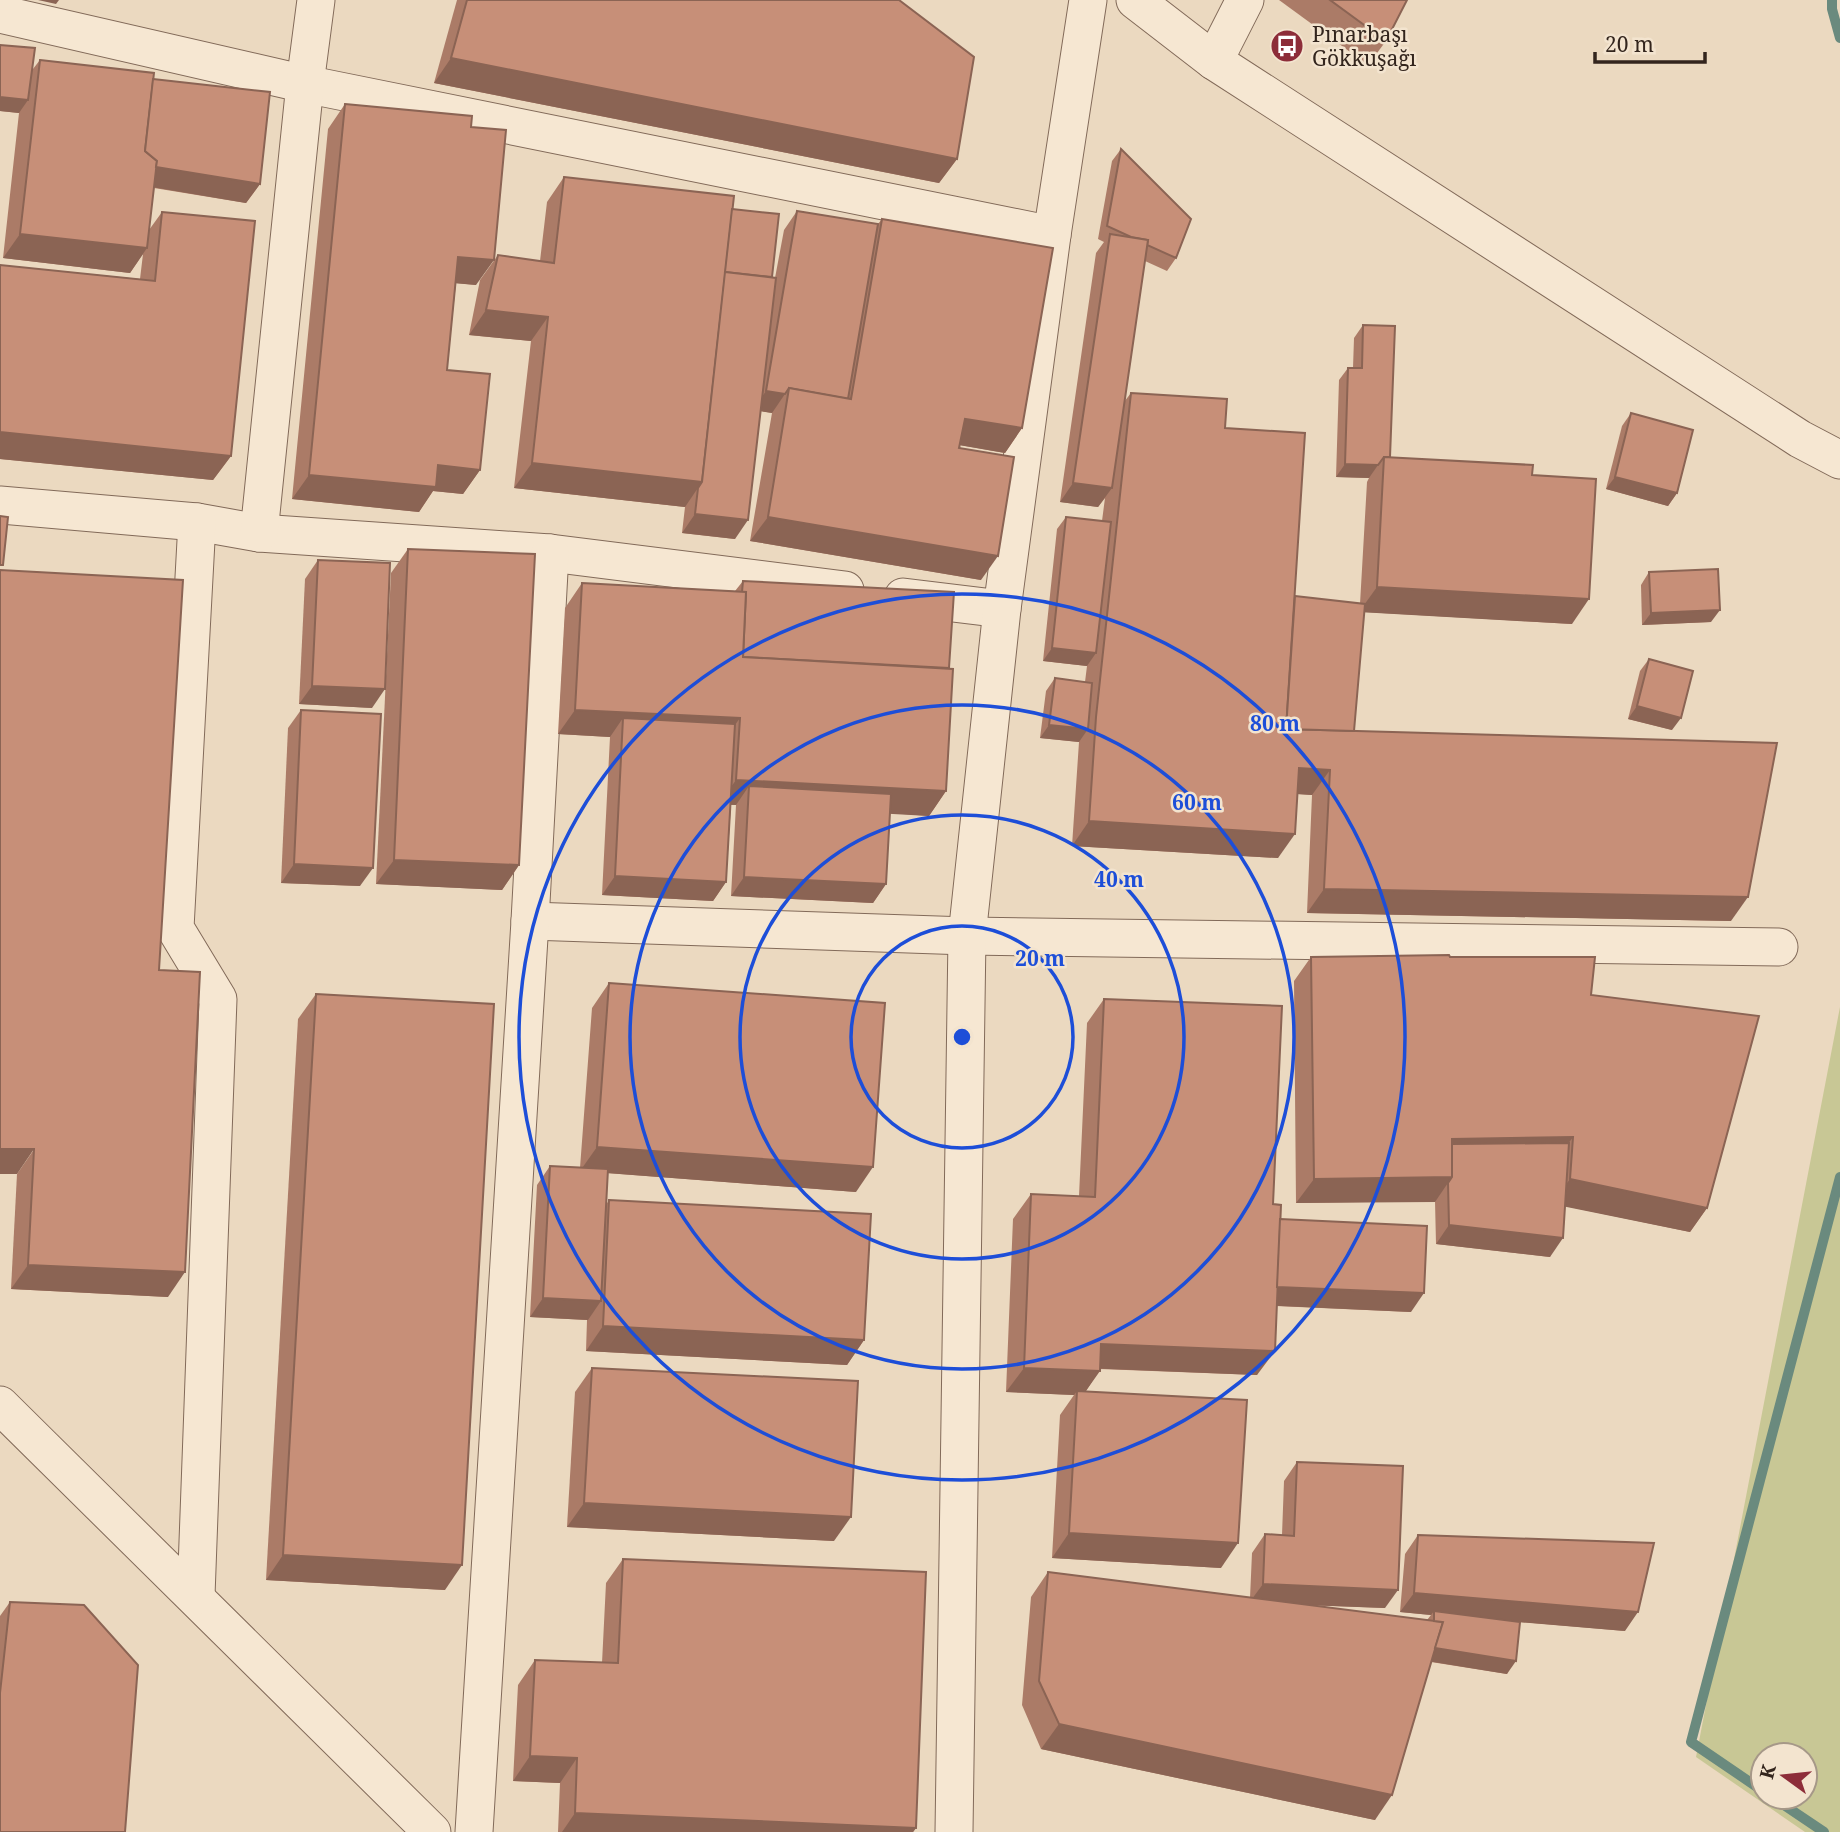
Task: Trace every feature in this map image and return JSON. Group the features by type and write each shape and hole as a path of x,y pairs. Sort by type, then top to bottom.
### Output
{"street":[{"path":"259,533 316,0"},
{"path":"954,1832 967,936 1002,609 1052,235 1088,0"},
{"path":"1135,0 1214,61 1800,439 1840,460"},
{"path":"1214,61 1244,0"},
{"path":"0,14 305,84 1052,235"},
{"path":"0,505 197,522 259,533 550,553 1002,609"},
{"path":"196,1597 218,999 175,928 197,522"},
{"path":"474,1832 550,553"},
{"path":"530,922 967,936 1779,947"},
{"path":"0,1405 432,1832"}],"shaded area":[{"path":"1840,1007 1840,1832 1805,1832 1774,1811 1819,1811 1819,1741 1749,1741 1749,1793 1696,1757"}],"building":[{"path":"467,0 899,0 974,57 957,159 451,58"},
{"path":"1330,0 1407,0 1386,41"},
{"path":"0,45 35,48 28,100 0,97"},
{"path":"40,60 154,73 145,151 157,161 147,248 20,234"},
{"path":"153,79 270,92 260,184 156,167 157,161 145,151"},
{"path":"345,104 472,116 471,127 506,130 494,260 458,257 447,370 490,374 480,470 438,465 436,487 309,475"},
{"path":"1121,149 1191,219 1176,258 1147,245 1148,240 1131,237 1107,226"},
{"path":"564,177 734,196 702,482 532,463 548,317 486,310 498,255 554,263"},
{"path":"732,209 779,214 772,277 725,272"},
{"path":"797,211 878,224 848,399 789,388 785,394 766,391"},
{"path":"162,212 255,221 231,456 0,432 0,265 155,281"},
{"path":"882,219 1053,248 1022,428 965,419 959,448 1014,457 998,556 768,517 789,388 851,399"},
{"path":"1110,234 1148,240 1112,488 1073,483"},
{"path":"725,272 776,278 748,520 695,514 698,488 702,482"},
{"path":"1363,325 1395,326 1390,457 1384,457 1378,465 1345,464 1348,368 1362,368"},
{"path":"1131,393 1227,399 1225,428 1305,433 1286,729 1777,743 1748,897 1324,889 1330,770 1299,768 1295,834 1089,821 1096,717"},
{"path":"1631,413 1693,430 1677,493 1615,477"},
{"path":"1384,457 1533,465 1532,475 1596,479 1589,599 1377,587"},
{"path":"0,516 8,517 3,565 0,565"},
{"path":"1066,517 1111,522 1096,653 1052,648"},
{"path":"408,549 535,554 519,865 394,860"},
{"path":"318,560 390,563 385,689 312,686"},
{"path":"1718,569 1720,610 1651,613 1649,572"},
{"path":"0,570 183,580 159,970 200,972 185,1272 28,1265 34,1149 0,1149"},
{"path":"743,581 954,592 949,668 743,657 746,592 742,592"},
{"path":"582,583 746,592 743,657 953,669 946,791 736,780 740,718 575,710"},
{"path":"1295,596 1365,604 1354,731 1286,729"},
{"path":"1649,659 1693,671 1681,718 1637,706"},
{"path":"1055,678 1092,683 1088,729 1049,725"},
{"path":"301,710 381,714 373,868 294,864"},
{"path":"623,718 735,724 726,882 615,876"},
{"path":"749,786 891,794 886,884 744,877"},
{"path":"1311,957 1595,957 1591,995 1759,1016 1707,1208 1570,1179 1573,1137 1452,1139 1452,1177 1314,1179"},
{"path":"609,983 885,1003 873,1167 597,1147"},
{"path":"316,994 494,1004 462,1565 283,1555"},
{"path":"1104,999 1282,1006 1273,1204 1281,1205 1275,1351 1101,1344 1100,1371 1024,1368 1031,1194 1095,1197"},
{"path":"1569,1143 1563,1238 1449,1225 1448,1183 1452,1177 1452,1144"},
{"path":"550,1166 608,1169 601,1301 543,1298"},
{"path":"609,1200 871,1214 864,1340 603,1326"},
{"path":"1280,1219 1427,1226 1424,1293 1277,1287"},
{"path":"592,1368 858,1381 851,1517 584,1503"},
{"path":"1077,1391 1247,1400 1238,1543 1069,1533"},
{"path":"1297,1462 1403,1466 1398,1590 1263,1584 1265,1534 1294,1536"},
{"path":"1418,1535 1654,1543 1638,1612 1414,1593"},
{"path":"623,1559 926,1572 916,1828 575,1813 577,1758 530,1756 535,1660 618,1663"},
{"path":"1048,1572 1443,1622 1392,1795 1059,1724 1039,1681"},
{"path":"10,1602 84,1605 138,1665 125,1832 0,1832 0,1693"},
{"path":"1434,1611 1520,1622 1516,1661 1435,1648 1443,1622 1434,1621"}],"waterway":[{"path":"1832,0 1840,38"},
{"path":"1749,1781 1691,1742 1840,1177"},
{"path":"1793,1811 1824,1832"}],"place":[{"name":"Pınarbaşı Gökkuşağı","path":"1287,46"}]}
